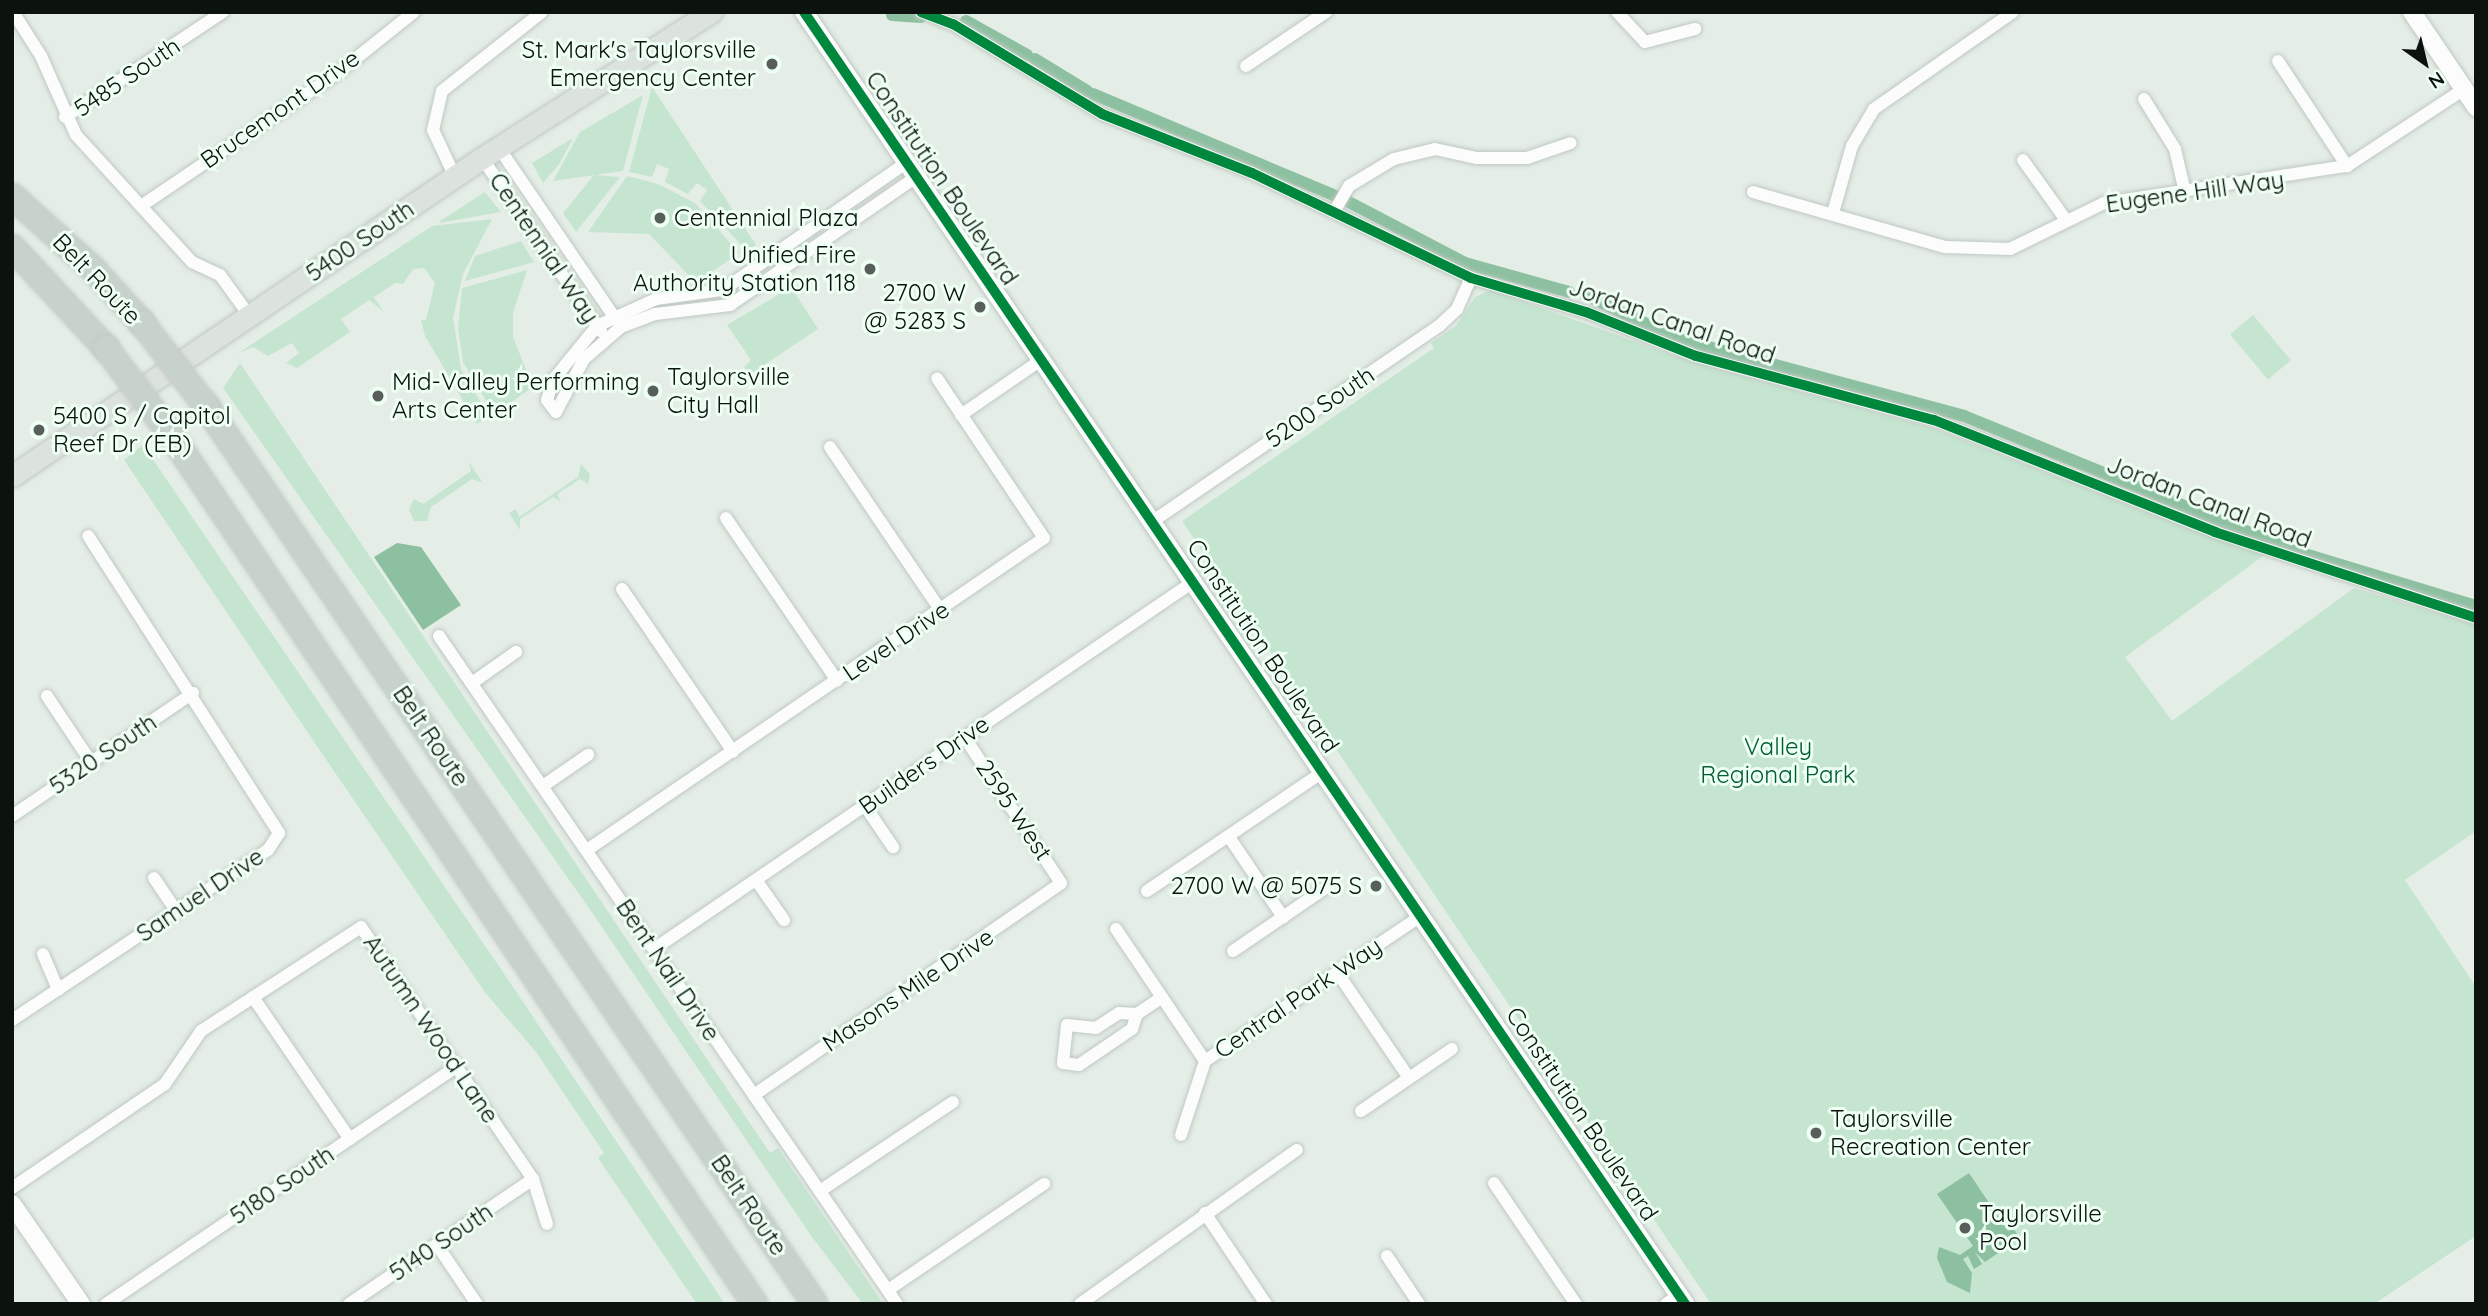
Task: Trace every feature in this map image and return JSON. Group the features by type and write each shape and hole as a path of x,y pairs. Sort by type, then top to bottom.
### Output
{"highway":[{"name":"Belt Route","path":"12,196 93,269 142,323 206,406 816,1304"},
{"name":"Belt Route","path":"12,247 106,348 169,432 755,1304"}],"main road":[{"name":"5400 South","path":"14,470 491,153 711,12"},
{"name":"Constitution Boulevard","path":"804,12 1421,916 1677,1301"},
{"path":"2412,12 2476,107"},
{"path":"12,1204 81,1304"}],"street":[{"name":"5485 South","path":"65,117 223,12"},
{"name":"Brucemont Drive","path":"144,204 339,72 414,12"},
{"path":"455,177 433,130 442,91 542,12"},
{"name":"Jordan Canal Road","path":"921,12 953,24 1102,114 1334,212 1471,278 1586,312 1696,356 1934,420 2215,532 2476,618"},
{"path":"1246,66 1326,12"},
{"path":"1617,12 1645,42 1695,29"},
{"path":"1833,214 1852,146 1874,109 2012,12"},
{"path":"14,13 41,56 65,117 76,135 144,204 192,262 220,275 249,315"},
{"path":"2278,61 2347,166"},
{"name":"Eugene Hill Way","path":"1753,192 1980,252 2010,250 2104,203 2347,166 2464,89"},
{"path":"2144,99 2175,149 2185,192"},
{"path":"1334,212 1349,186 1394,159 1435,149 1477,158 1527,158 1571,143"},
{"name":"Centennial Way","path":"491,153 621,327"},
{"name":"Centennial Way","path":"491,153 606,338"},
{"path":"2023,160 2066,220"},
{"path":"911,171 730,304 655,314 621,327 606,338 577,369 556,412 547,400 553,380 597,326 613,316 656,299 723,290 911,171"},
{"name":"5200 South","path":"1153,521 1439,326 1457,309 1471,278"},
{"path":"961,415 1041,360"},
{"name":"Level Drive","path":"587,850 941,611 1044,538 937,377"},
{"path":"830,447 941,611"},
{"path":"726,518 837,681"},
{"path":"88,536 193,692"},
{"name":"Builders Drive","path":"654,949 1193,582"},
{"path":"622,589 733,752"},
{"name":"Bent Nail Drive","path":"439,636 897,1304"},
{"path":"472,683 516,652"},
{"name":"5320 South","path":"12,816 193,692"},
{"name":"Samuel Drive","path":"12,1020 268,850 279,833 193,692"},
{"path":"47,696 92,762"},
{"name":"2595 West","path":"965,738 1061,883"},
{"path":"543,786 588,755"},
{"path":"1147,891 1323,772"},
{"path":"865,806 893,847"},
{"path":"1228,837 1283,917"},
{"path":"154,877 177,912"},
{"path":"756,880 784,920"},
{"name":"Masons Mile Drive","path":"754,1095 1061,883"},
{"path":"1233,951 1324,889"},
{"name":"Central Park Way","path":"1181,1135 1205,1061 1421,916"},
{"name":"Autumn Wood Lane","path":"12,1188 165,1084 178,1071 190,1041 361,927 533,1179 547,1224"},
{"path":"1116,929 1205,1061"},
{"path":"43,954 58,990"},
{"path":"1337,972 1409,1078"},
{"path":"253,997 350,1139"},
{"path":"1137,1014 1119,1013 1096,1028 1067,1025 1063,1063 1079,1065 1132,1029 1137,1014 1162,997"},
{"path":"1361,1111 1452,1049"},
{"name":"5180 South","path":"106,1304 457,1066"},
{"path":"820,1191 953,1101"},
{"path":"1080,1304 1297,1150"},
{"name":"5140 South","path":"349,1304 533,1179"},
{"path":"1494,1183 1576,1304"},
{"path":"888,1290 1044,1184"},
{"path":"1205,1213 1266,1304"},
{"path":"437,1245 477,1304"},
{"path":"1387,1256 1419,1304"}],"green space":[{"path":"652,87 756,245 747,251 700,201 707,190 697,183 688,194 665,182 669,169 657,164 652,177 629,172"},
{"path":"643,95 623,171 553,181 580,132"},
{"path":"573,138 560,163 543,183 532,163"},
{"path":"594,175 620,177 576,232 563,213"},
{"path":"627,176 658,184 695,203 739,253 696,283 649,234 588,232"},
{"path":"485,192 501,212 439,223 440,221"},
{"path":"492,219 463,274 453,318 461,369 489,416 477,424 425,336 421,320 426,320 435,283 424,268 413,269 403,284 395,283 374,297 383,311 369,300 341,319 350,332 297,368 286,363 299,353 292,343 268,356 253,347 237,354 432,226"},
{"path":"521,241 534,262 465,281 475,256"},
{"path":"527,270 513,312 513,337 533,387 494,414 463,362 458,328 462,288"},
{"path":"791,287 818,329 749,375 744,367 751,360 727,325"},
{"name":"Valley Regional Park","path":"1491,290 1692,362 1932,428 2194,531 2266,554 2125,657 2172,721 2354,588 2476,625 2476,831 2405,880 2476,987 2476,1236 2374,1304 1711,1304 1182,521 1434,348 1431,343 1456,326 1475,297"},
{"path":"2253,315 2291,360 2268,379 2230,334"},
{"path":"240,363 770,1153 778,1148 883,1304 863,1304 812,1237 591,911 223,388"},
{"path":"143,445 507,978 725,1304 697,1304 598,1158 604,1153 536,1052 484,991 323,755 124,460"},
{"path":"469,462 483,483 472,479 431,507 427,521 414,521 409,510 414,499 423,504 471,471"},
{"path":"581,464 590,474 588,484 580,479 557,494 561,502 553,497 520,519 520,530 509,513 516,509 519,517 578,477"}],"shaded area":[{"path":"397,543 421,547 461,605 423,630 374,557"},
{"path":"1969,1173 2008,1231 2013,1228 2020,1238 1985,1262 1975,1252 1982,1264 1974,1269 1968,1256 1963,1259 1972,1273 1970,1293 1947,1282 1937,1258 1939,1247 1960,1255 1973,1246 1937,1194"}],"waterway":[{"path":"892,15 921,17"},
{"path":"966,21 1027,55"},
{"path":"1035,59 1087,91"},
{"path":"1093,94 1336,196"},
{"path":"1345,200 1465,263 1569,292"},
{"path":"1585,295 1679,339 1964,416 2298,552 2476,606"}],"cycle path":[{"path":"804,12 1685,1304"},
{"path":"921,12 953,24 1102,114 1252,173 1471,278 1586,312 1696,356 1934,420 2215,532 2476,618"}],"place":[{"name":"St. Mark's Taylorsville Emergency Center","path":"772,64"},
{"name":"Centennial Plaza","path":"660,218"},
{"name":"Unified Fire Authority Station 118","path":"870,269"},
{"name":"2700 W @ 5283 S","path":"980,307"},
{"name":"Taylorsville City Hall","path":"653,391"},
{"name":"Mid-Valley Performing Arts Center","path":"378,396"},
{"name":"5400 S / Capitol Reef Dr (EB)","path":"39,430"},
{"name":"2700 W @ 5075 S","path":"1376,886"},
{"name":"Taylorsville Recreation Center","path":"1816,1133"},
{"name":"Taylorsville Pool","path":"1965,1228"}]}
